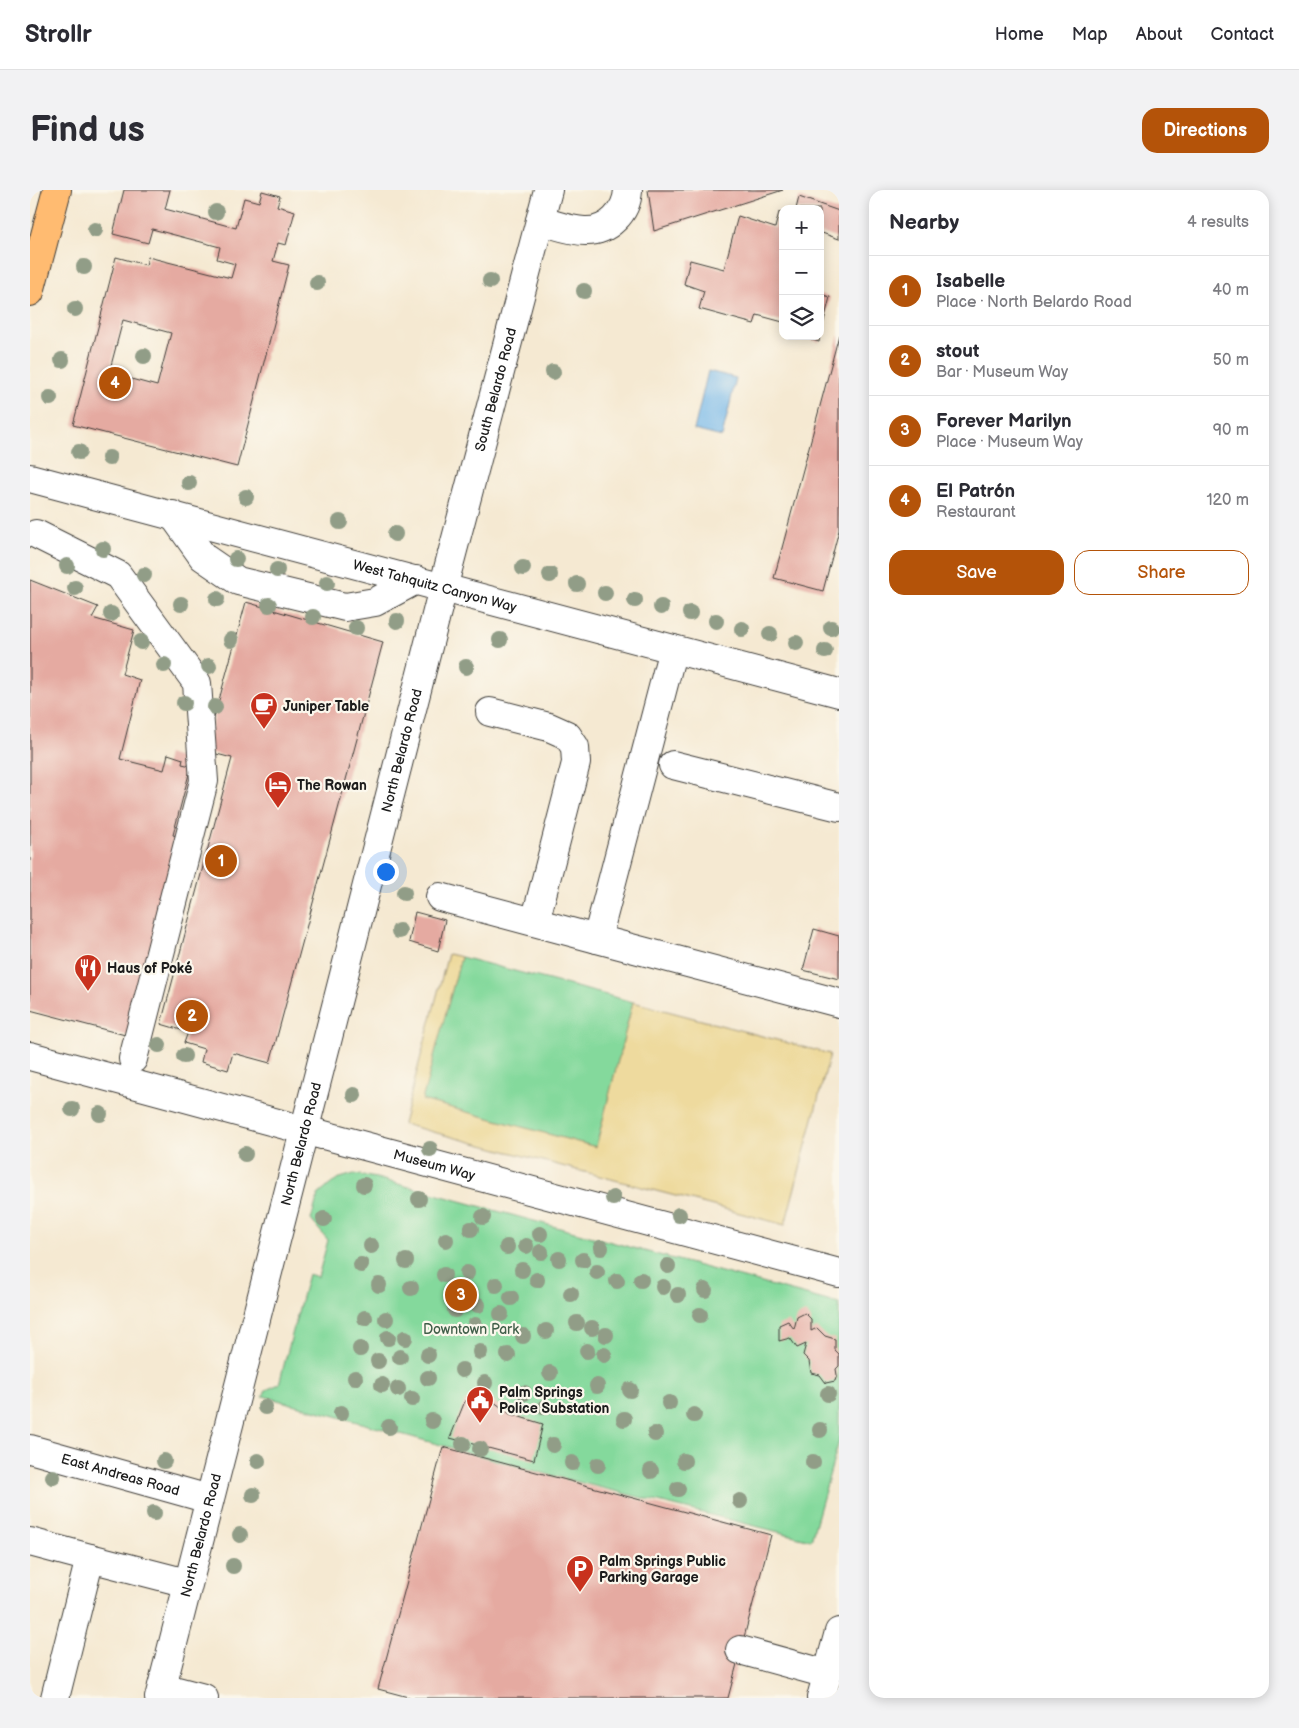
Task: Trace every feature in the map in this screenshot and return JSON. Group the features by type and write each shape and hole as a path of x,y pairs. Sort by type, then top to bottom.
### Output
{"main road":[{"path":"30,292 57,190"}],"street":[{"name":"South Belardo Road","path":"443,588 548,190"},
{"path":"540,221 586,232 599,229 613,221 623,211 628,199 628,190"},
{"name":"West Tahquitz Canyon Way","path":"30,478 839,692"},
{"path":"172,516 203,557 238,581 345,607 375,602 416,580"},
{"path":"36,534 118,575 197,683 204,781 132,1059"},
{"name":"North Belardo Road","path":"160,1693 443,588"},
{"path":"597,939 673,648"},
{"path":"490,712 549,727 567,735 575,747 576,763 535,922"},
{"path":"673,765 839,807"},
{"path":"440,898 839,1003"},
{"name":"Museum Way","path":"30,1056 839,1273"},
{"name":"East Andreas Road","path":"30,1449 210,1499"},
{"path":"30,1542 187,1583"},
{"path":"55,1698 90,1558"},
{"path":"740,1650 824,1686 839,1632"},
{"path":"160,1693 204,1698"}],"green space":[{"path":"461,957 633,1002 596,1147 422,1100"},
{"name":"Downtown Park","path":"354,1174 376,1178 839,1304 839,1441 811,1540 546,1474 263,1396 266,1390 279,1384 308,1274 318,1277 328,1240 311,1220 318,1195 337,1179"}],"sand":[{"path":"448,954 461,957 422,1100 596,1147 633,1002 830,1054 785,1225 403,1124"}],"water":[{"path":"708,371 736,378 722,437 694,430"}],"building":[{"path":"124,190 170,190 165,209 236,228 244,198 259,202 262,191 280,196 277,206 295,211 286,245 278,243 273,261 289,265 237,467 73,425 116,257 146,265 148,257 231,278 235,264 217,259 220,247 152,229 148,243 113,234","holes":["123,320 171,333 157,386 109,373"]},
{"path":"648,190 783,190 654,231"},
{"path":"799,197 822,205 797,205"},
{"path":"824,206 839,211 839,239 824,234"},
{"path":"779,212 779,321 757,315 754,324 699,309 704,291 684,284 690,260 724,269 738,216 775,228"},
{"path":"824,295 830,297 824,321"},
{"path":"839,335 839,530 823,591 774,578"},
{"path":"30,580 98,607 92,618 134,630 122,674 140,680 120,759 164,770 168,754 183,759 182,764 191,766 173,835 181,837 129,1036 30,1010"},
{"name":"The Rowan","path":"246,602 383,642 270,1063 233,1053 228,1070 201,1062 204,1049 184,1043 188,1032 161,1024 232,758 205,751"},
{"path":"415,912 445,920 438,951 409,942"},
{"path":"814,929 839,936 839,979 803,970"},
{"path":"805,1313 811,1319 811,1331 817,1328 825,1336 835,1339 835,1350 839,1354 839,1366 836,1369 835,1381 826,1383 820,1375 811,1373 809,1361 803,1355 806,1344 797,1348 790,1338 779,1341 779,1325 788,1321 794,1329 797,1317"},
{"path":"465,1401 493,1401 510,1414 543,1424 534,1460 450,1438"},
{"name":"Palm Springs Public Parking Garage","path":"443,1447 771,1535 728,1698 412,1698 378,1689"}],"place":[{"name":"El Patrón","path":"115,383"},
{"name":"Juniper Table","path":"264,730"},
{"name":"The Rowan","path":"278,809"},
{"name":"Isabelle","path":"221,861"},
{"name":"Haus of Poké","path":"88,992"},
{"name":"stout","path":"192,1016"},
{"name":"Forever Marilyn","path":"461,1295"},
{"name":"Palm Springs Police Substation","path":"480,1424"},
{"name":"Palm Springs Public Parking Garage","path":"580,1593"}]}
